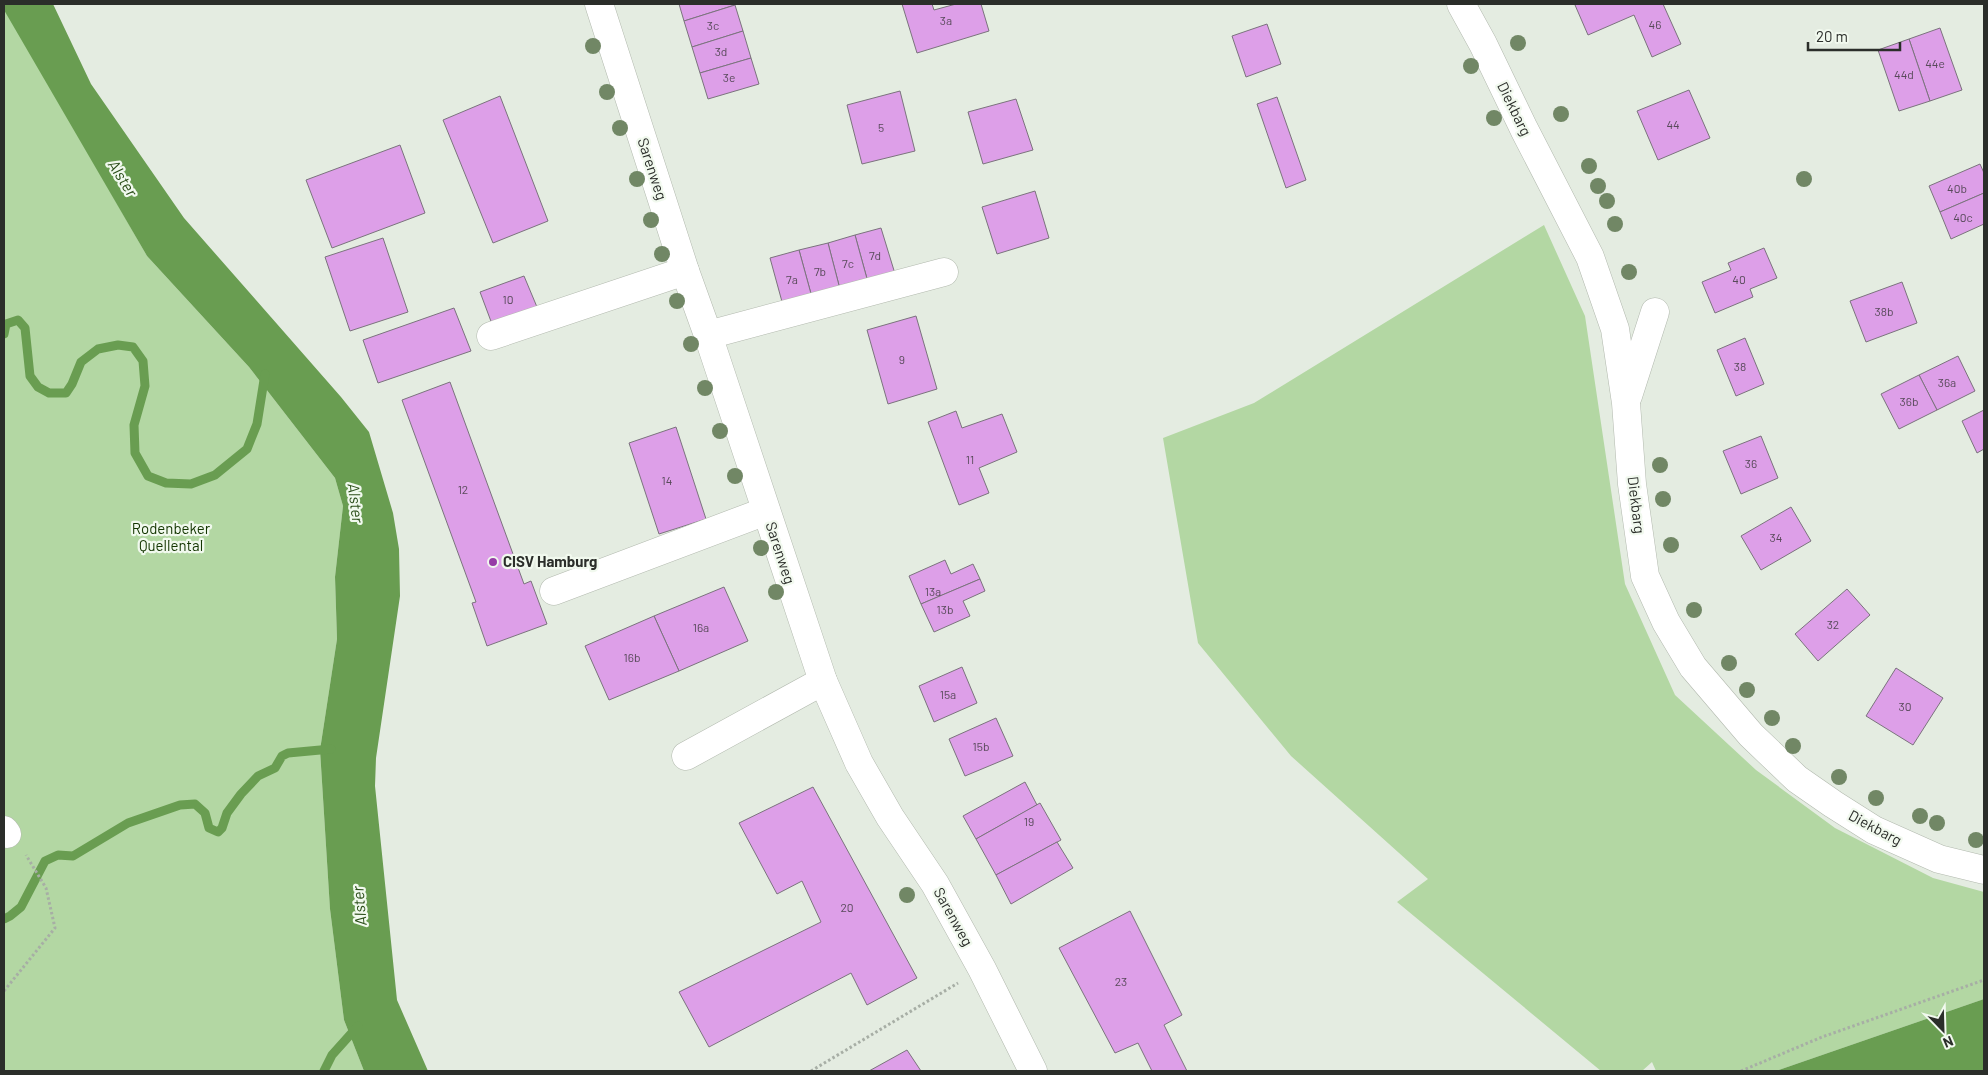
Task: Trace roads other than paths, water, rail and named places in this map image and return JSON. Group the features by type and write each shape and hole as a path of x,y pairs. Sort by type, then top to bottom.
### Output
{"street":[{"name":"Sarenweg","path":"599,4 685,271 708,335 822,681 859,763 890,817 934,884 982,969 1033,1071"},
{"name":"Diekbarg","path":"1461,4 1590,257 1615,329 1626,403 1632,484 1645,576 1666,622 1693,667 1751,735 1797,779 1874,830 1939,859 1984,870"},
{"path":"491,336 685,271"},
{"path":"708,335 944,272"},
{"path":"1626,403 1655,312"},
{"path":"554,591 766,511"},
{"path":"686,756 822,681"}],"water":[{"name":"Alster","path":"4,4 53,4 91,84 184,218 341,397 369,432 393,513 399,549 400,596 376,758 375,786 397,1000 428,1071 364,1071 344,1020 330,909 320,750 337,639 335,577 343,506 335,478 249,367 147,256 4,10"},
{"path":"1984,999 1984,1071 1776,1071"}],"waterway":[{"path":"4,334 6,324 18,320 25,328 30,376 38,387 49,393 66,393 81,362 98,349 118,345 133,347 143,361 145,386 134,425 135,453 148,476 166,483 191,484 215,475 247,449 257,424 265,374"},
{"path":"4,919 21,907 45,861 58,855 73,856 128,823 180,805 195,804 205,813 209,828 218,832 222,828 227,813 241,794 258,776 275,768 282,756 288,753 331,749"},
{"path":"324,1071 332,1055 358,1026"}],"place":[{"name":"CISV Hamburg","path":"493,562"}],"park label":[{"name":"Rodenbeker Quellental","path":"171,538"}]}
